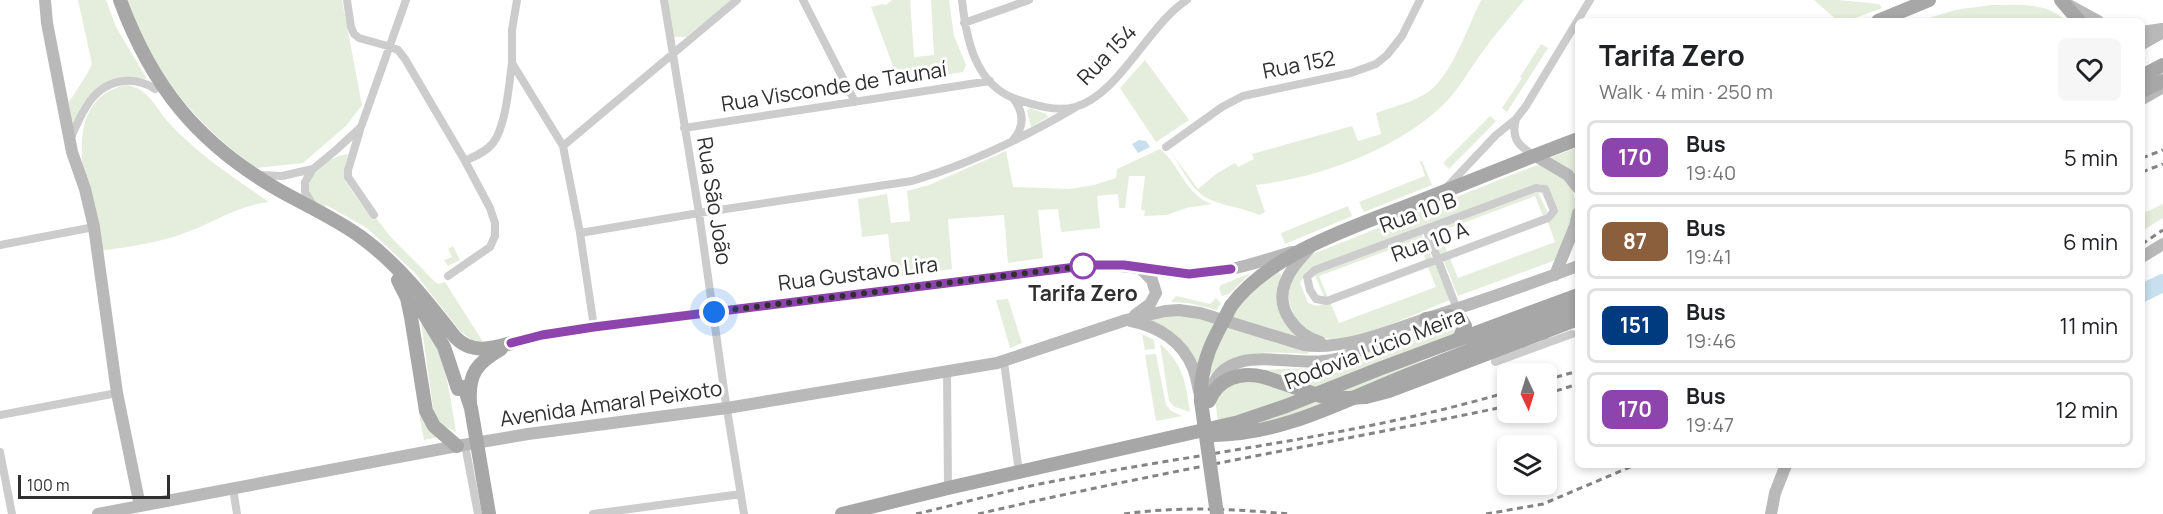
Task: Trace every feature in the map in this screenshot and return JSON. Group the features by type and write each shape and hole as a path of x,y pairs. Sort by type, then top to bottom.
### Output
{"main road":[{"path":"45,0 47,23 69,141 85,189 94,227 117,393 140,506"},
{"path":"110,0 125,36 155,89 181,124 211,152 254,182 351,238 369,251 416,302 435,331 464,387 479,514"},
{"path":"120,0 142,51 159,81 177,106 204,136 253,174 354,232 369,244 401,273 464,345 481,349 511,343"},
{"path":"1883,18 1909,3 1929,0"},
{"path":"2061,0 2076,18"},
{"path":"2061,0 2093,18"},
{"path":"2145,32 2163,30"},
{"path":"2145,42 2163,30"},
{"path":"2145,75 2163,66"},
{"path":"2145,90 2163,81"},
{"path":"2145,97 2163,87"},
{"path":"1225,514 1201,386 1204,367 1216,335 1231,306 1242,294 1268,271 1313,245 1575,139"},
{"path":"1534,155 1568,176 1575,185"},
{"path":"1555,274 1575,226"},
{"path":"2145,255 2163,244"},
{"path":"1313,245 1293,267 1285,282 1283,291 1286,313 1301,334 1316,341 1336,344"},
{"name":"Rua Gustavo Lira","path":"511,343 542,335 594,327 1092,265 1116,264 1189,274 1231,269 1313,245"},
{"path":"1126,320 1148,306 1155,296 1156,289 1152,280 1139,267"},
{"path":"1126,320 1165,311 1185,310 1304,345 1322,346 1396,329 1575,267"},
{"path":"398,280 407,298 426,411 434,426 461,445"},
{"path":"420,294 450,344 471,408 489,514"},
{"name":"Rodovia Lúcio Meira","path":"842,514 1239,422 1575,296"},
{"name":"Rodovia Lúcio Meira","path":"1185,435 1226,434 1314,416 1432,365 1575,310"},
{"path":"1426,319 1450,316 1460,318 1465,327 1459,339"},
{"path":"1126,320 1156,329 1175,342 1192,366 1205,401 1217,514"},
{"name":"Avenida Amaral Peixoto","path":"98,514 461,445 727,408 1004,362 1126,320"},
{"path":"1205,401 1228,379 1248,375 1264,377 1303,392 1324,397 1366,397 1389,391 1521,341 1545,338 1575,321"},
{"path":"1205,401 1215,380 1226,369 1237,363 1257,360 1329,361 1356,352 1396,329"},
{"path":"464,387 481,362 511,343"},
{"path":"1771,514 1775,493 1785,468"}],"street":[{"path":"347,0 354,34 359,38 398,50 405,59 465,161 493,215 495,236 490,247 448,276"},
{"path":"374,215 348,177 348,171 361,127 406,0"},
{"path":"465,161 482,153 494,142 501,127 512,63 512,30 517,0"},
{"name":"Rua São João","path":"664,0 699,213 744,514"},
{"path":"563,146 737,0"},
{"path":"803,0 855,102"},
{"name":"Rua 154","path":"962,0 964,23 974,57 990,81 1013,98 1051,107 1076,107 1109,85 1168,16 1187,0"},
{"path":"964,23 1029,0"},
{"name":"Rua 152","path":"1166,147 1228,103 1243,96 1351,73 1376,64 1387,55 1402,36 1419,0"},
{"path":"1579,18 1590,0"},
{"path":"1443,192 1496,135 1516,119 1534,94 1575,25"},
{"path":"512,63 563,146 580,233 594,327"},
{"path":"69,141 89,102 106,86 123,81 136,81 155,89"},
{"name":"Rua Visconde de Taunaí","path":"684,128 990,81"},
{"path":"1011,143 1019,133 1022,121 1020,108 1013,98"},
{"path":"580,233 902,183 940,172 1011,143 1076,107"},
{"path":"1516,119 1514,131 1516,140 1520,146 1534,155"},
{"path":"319,212 307,196 304,189 305,182 313,169 361,127"},
{"path":"253,174 271,177 313,169"},
{"name":"Rua 10 B","path":"1310,290 1307,277 1315,270 1539,188 1545,189 1551,199"},
{"name":"Rua 10 A","path":"1310,290 1316,299 1327,301 1548,218 1554,210 1551,199"},
{"path":"0,245 94,227"},
{"path":"1426,229 1457,309"},
{"path":"1495,362 1545,338 1572,334"},
{"path":"1004,362 1019,472"},
{"path":"947,371 948,488"},
{"path":"0,415 117,393"},
{"path":"461,445 479,514"},
{"path":"0,452 12,514"},
{"path":"233,488 237,514"},
{"path":"593,514 741,494"}],"green space":[{"path":"78,0 106,0 116,27 147,79 116,82 99,89 83,104 72,127 69,102 92,64"},
{"path":"127,0 342,0 362,105 346,126 303,163 256,168 213,133 178,94 149,50"},
{"path":"668,0 731,0 686,37 673,37"},
{"path":"892,0 910,0 914,57 934,55 931,0 949,0 954,36 966,65 963,72 899,82 871,7 886,5"},
{"path":"1481,0 1524,0 1491,40 1446,102 1405,134 1357,158 1306,175 1256,185 1265,212 1259,215 1202,195 1171,152 1198,189 1216,174 1235,163 1238,167 1254,159 1252,154 1352,126 1358,141 1381,134 1376,113 1422,96 1435,86 1455,57"},
{"path":"1814,0 1879,4 1882,8 1855,18 1835,18"},
{"path":"1991,5 2021,5 2041,7 2062,18 1930,18 1955,10"},
{"path":"1541,44 1548,48 1507,112 1502,108"},
{"path":"1145,60 1189,120 1156,142 1120,88"},
{"path":"126,85 146,94 170,124 193,146 217,166 269,202 246,207 172,237 100,251 85,181 82,156 83,132 90,111 104,95"},
{"path":"1030,108 1048,117 1031,127 1027,111"},
{"path":"1490,116 1496,121 1449,169 1443,163"},
{"path":"1575,148 1575,179 1550,158"},
{"path":"1160,149 1173,163 1189,187 1203,200 1212,204 1186,208 1167,215 1144,216 1145,210 1141,210 1145,176 1129,176 1125,208 1119,208 1118,194 1097,196 1100,228 1061,232 1058,209 1038,210 1043,258 1008,263 1004,215 948,219 952,269 893,277 888,234 862,237 858,199 887,194 891,223 910,221 907,191 929,185 1006,151 1013,187 1069,189 1094,185 1116,178 1117,169"},
{"path":"348,154 344,176 346,182 373,220 377,219 389,235 434,281 438,284 445,282 483,342 472,340 460,331 414,272 367,228 326,205 324,208 312,201 307,186 314,174 334,158"},
{"path":"1420,161 1432,185 1364,212 1359,202 1425,176"},
{"path":"1537,165 1559,174 1570,186 1575,200 1575,211 1556,259 1458,296 1443,259 1449,256 1458,278 1555,242 1547,220 1554,216 1544,185 1539,184 1307,271 1300,283 1308,303 1316,306 1330,302 1339,323 1436,287 1427,265 1435,262 1450,300 1376,330 1346,338 1326,338 1303,332 1291,308 1288,298 1290,283 1313,254"},
{"path":"1538,192 1547,211 1543,216 1535,196 1439,232 1447,252 1439,255 1429,230"},
{"path":"2163,204 2163,218 2145,229 2145,213"},
{"path":"1348,206 1352,216 1285,244 1281,233"},
{"path":"1421,233 1432,258 1426,260 1416,240 1319,276 1328,298 1325,299 1314,273"},
{"path":"453,246 460,260 448,266 444,260 452,257 448,249"},
{"path":"1277,270 1283,278 1296,334 1295,339 1229,320 1241,301"},
{"path":"1251,273 1229,294 1222,296 1219,288 1221,285"},
{"path":"1176,296 1210,304 1216,298 1221,303 1217,310 1188,303 1171,302"},
{"path":"1008,299 1022,343 1010,348 996,300"},
{"path":"1575,300 1575,307 1317,410 1263,423 1262,420 1382,371 1433,359"},
{"path":"1157,316 1189,316 1218,324 1200,371 1147,320"},
{"path":"1447,321 1454,322 1458,329 1453,336 1263,409 1218,421 1215,400 1218,389 1258,370 1316,368 1333,365"},
{"path":"421,322 437,347 442,361 456,432 444,426 434,414"},
{"path":"1225,325 1309,349 1308,354 1266,353 1240,356 1228,361 1207,379 1206,374"},
{"path":"1142,334 1154,340 1155,349 1145,350"},
{"path":"1160,344 1179,366 1185,383 1190,412 1175,407 1169,401"},
{"path":"1156,354 1166,405 1171,411 1182,416 1156,421 1145,355"},
{"path":"419,414 438,437 424,440"}],"water":[{"path":"1139,140 1146,141 1150,147 1138,153 1132,144"}],"waterway":[{"path":"2145,292 2163,283"}],"railway":[{"path":"2145,157 2163,150"},
{"path":"2145,171 2163,164"},
{"path":"2145,242 2163,230"},
{"path":"1557,377 1575,372"},
{"path":"1557,391 1575,385"},
{"path":"916,514 1052,482 1345,431 1497,395"},
{"path":"978,514 1110,485 1497,408"},
{"path":"1486,514 1543,504 1628,468"},
{"path":"1124,514 1206,509 1289,514"}],"bus line":[{"name":"170","path":"511,343 542,335 594,327 1092,265 1124,265 1189,274 1231,269"}],"place":[{"name":"Tarifa Zero","path":"1083,266"}],"route":[{"path":"714,312 1083,266"}]}
